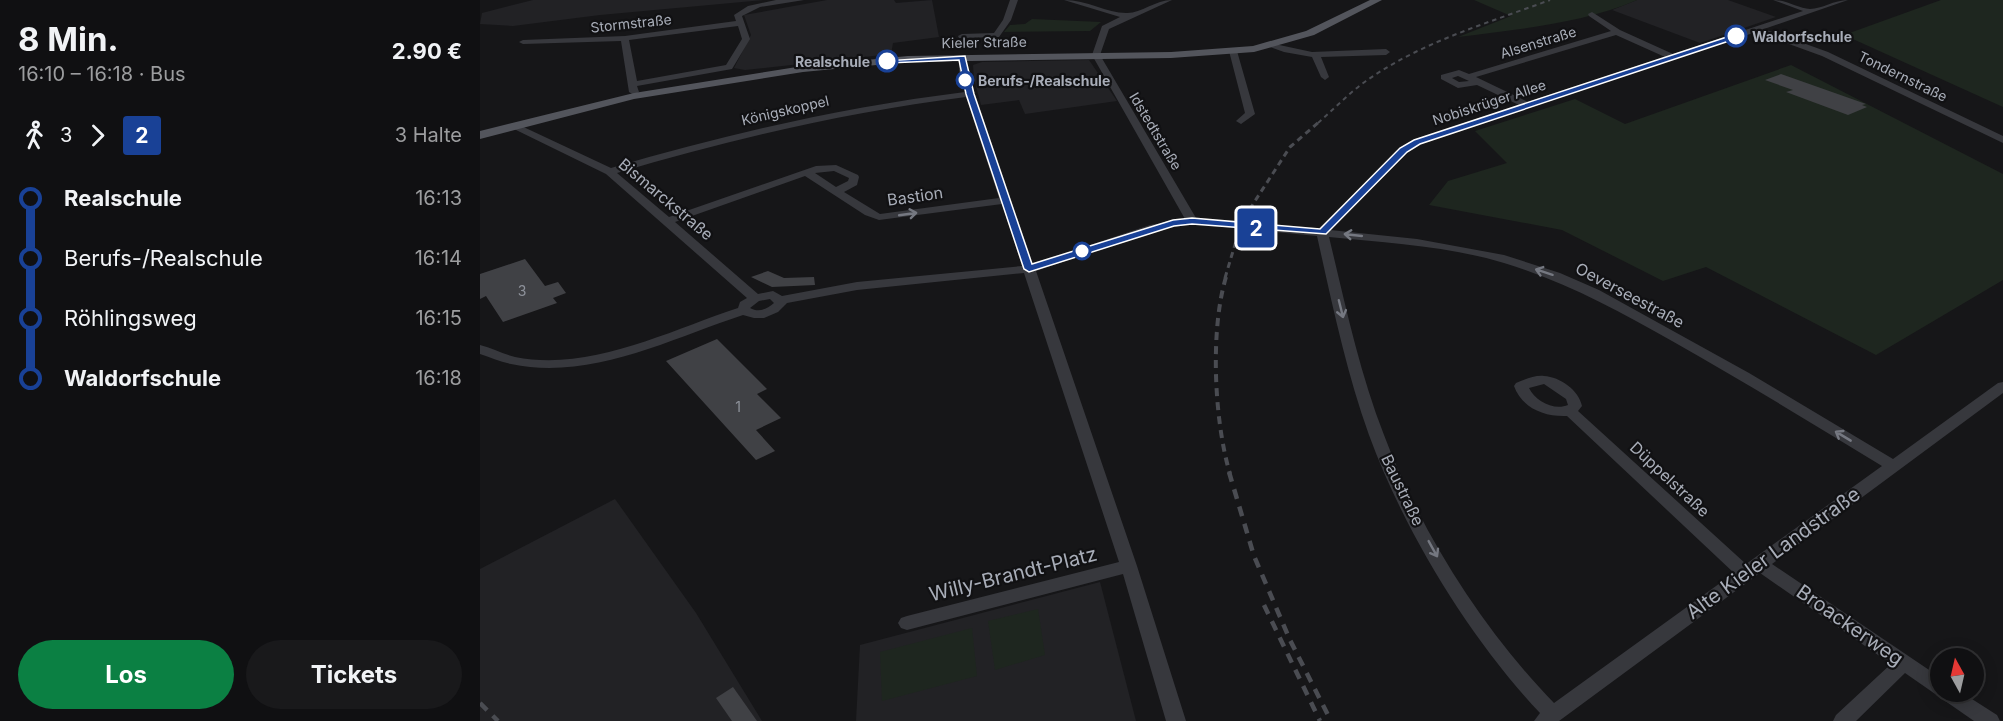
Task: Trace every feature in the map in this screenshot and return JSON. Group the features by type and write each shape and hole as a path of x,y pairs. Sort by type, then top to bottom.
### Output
{"main road":[{"name":"Kieler Straße","path":"480,135 634,90 803,69 899,60 1233,51 1273,45 1310,33 1377,0"}],"street":[{"path":"625,38 634,90 729,67 746,39 738,15 746,10 800,0"},
{"path":"962,36 996,35 1007,20 1014,0"},
{"path":"1068,0 1127,16"},
{"path":"1096,56 1105,28 1127,16 1168,0"},
{"path":"1778,0 1810,11"},
{"name":"Nobiskrüger Allee","path":"1322,232 1409,147 1431,136 1844,0"},
{"name":"Alsenstraße","path":"1592,14 1597,20 1617,32 1673,57"},
{"name":"Stormstraße","path":"523,42 625,38 742,23"},
{"name":"Tondernstraße","path":"1756,29 1826,54 2003,140"},
{"name":"Alsenstraße","path":"1526,105 1472,79 1617,32"},
{"path":"1273,45 1289,52 1386,52"},
{"path":"1233,51 1250,114 1241,121"},
{"path":"1315,53 1325,77"},
{"name":"Idstedtstraße","path":"1096,56 1192,221"},
{"path":"963,58 970,94 1129,566 1176,721"},
{"name":"Königskoppel","path":"610,172 747,132 813,117 970,94"},
{"name":"Bismarckstraße","path":"514,126 610,172 755,298"},
{"path":"668,221 806,172 826,168 836,168 854,177 853,183 835,192"},
{"name":"Bastion","path":"806,172 835,192 879,217 1006,200"},
{"path":"744,310 747,302 773,295 781,300 856,286 1029,269 1154,227 1192,221 1322,232"},
{"name":"Oeverseestraße","path":"1322,232 1461,249 1504,259 1556,276 1595,292 1651,323 1893,466"},
{"name":"Baustraße","path":"1322,232 1344,323 1377,435 1396,478 1442,563 1469,607 1511,669 1549,718"},
{"path":"480,350 505,358 532,362 574,361 612,356 744,310 755,315 766,313 776,309 781,300"},
{"name":"Alte Kieler Landstraße","path":"1549,718 2003,386"},
{"name":"Düppelstraße","path":"1570,411 1752,568"},
{"name":"Willy-Brandt-Platz","path":"907,623 1129,566"},
{"name":"Broackerweg","path":"1752,568 1930,681"},
{"path":"1843,721 1904,663"},
{"path":"1961,702 1990,721"}],"shaded area":[{"path":"533,0 764,0 600,15 513,26 480,24 482,13"},
{"path":"827,0 894,0 896,3 932,0 939,37 893,43 891,54 745,70 734,68 751,35 744,15"},
{"path":"1474,0 1637,0 1594,15 1571,20 1458,37 1511,16"},
{"path":"1637,0 1728,0 1776,17 1700,43 1612,10"},
{"path":"1941,0 2003,0 2003,107 1844,35"},
{"path":"1032,19 1101,22 1090,31 1004,32 1010,25 1025,24"},
{"path":"1089,60 1117,101 1025,114 1019,100 981,105 973,65 982,62"},
{"path":"1791,65 2003,174 2003,280 1876,355 1706,267 1663,281 1562,230 1429,205 1448,181 1507,163 1475,131 1575,99 1625,124"},
{"path":"615,499 696,613 762,721 480,721 480,569"},
{"path":"1100,582 1136,721 856,721 860,645"},
{"path":"1038,609 1045,655 995,670 988,621"},
{"path":"972,628 977,676 882,701 880,652"}],"building":[{"path":"1781,74 1866,104 1862,105 1867,107 1848,115 1786,92 1793,90 1765,80"},
{"path":"525,259 545,286 558,282 566,293 553,298 557,303 503,322 486,296 480,299 480,274"},
{"path":"768,271 784,278 814,277 815,285 772,287 751,277"},
{"path":"717,339 767,389 757,394 781,418 756,430 775,451 756,460 666,361"},
{"path":"733,687 757,721 732,721 716,698"}],"railway":[{"path":"1318,123 1360,86 1409,55 1455,34 1550,0"},
{"path":"1225,278 1242,221 1290,147 1319,122"},
{"path":"1226,277 1218,323 1216,375 1220,428 1230,474"},
{"path":"1229,472 1254,556 1290,640 1331,721"},
{"path":"1264,605 1320,721"},
{"path":"480,703 498,721"}],"bus line":[{"name":"2","path":"887,61 963,58 963,70 970,94 1029,269 1154,227 1173,223 1192,221 1309,233 1322,232 1404,150 1417,142 1736,36"}],"place":[{"name":"Waldorfschule","path":"1736,36"},
{"name":"Realschule","path":"887,61"},
{"name":"Berufs-/Realschule","path":"965,80"}]}
